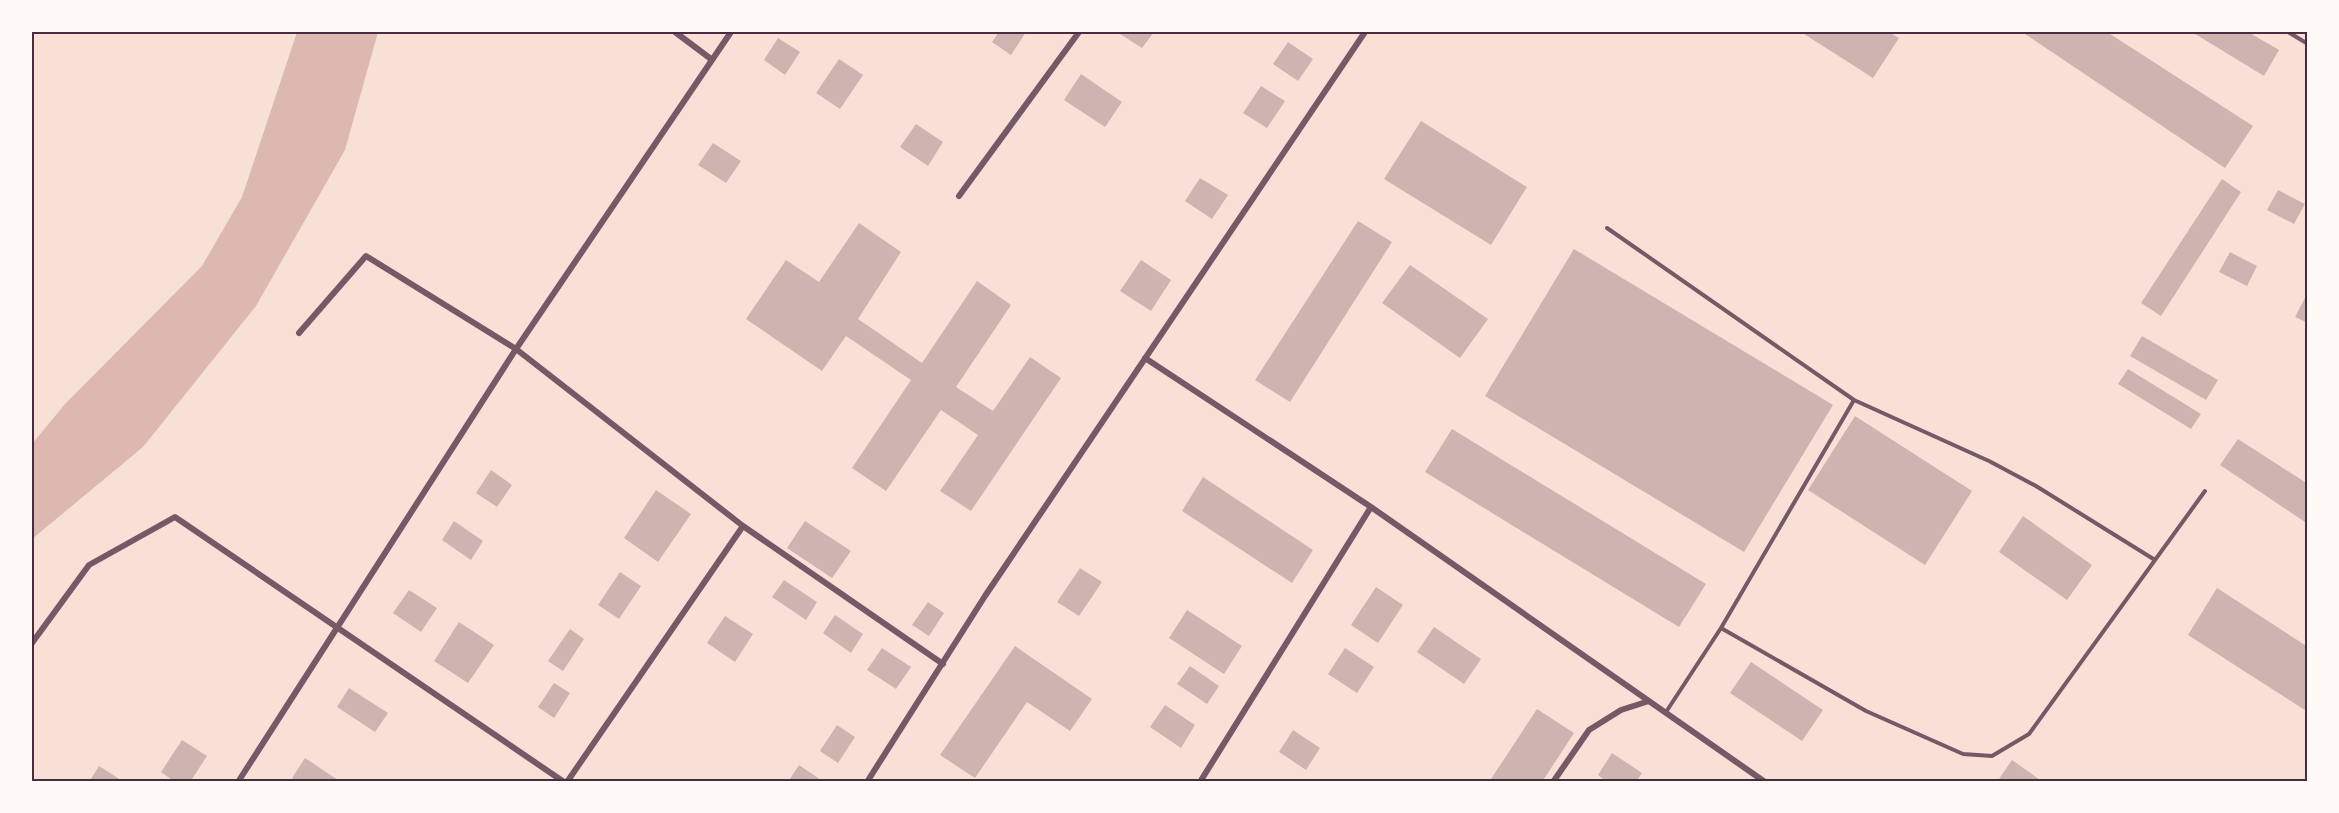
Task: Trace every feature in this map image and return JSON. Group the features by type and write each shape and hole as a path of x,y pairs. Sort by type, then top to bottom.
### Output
{"street":[{"path":"675,32 711,60"},
{"path":"237,782 516,349 731,32"},
{"path":"959,196 1079,32"},
{"path":"867,782 986,596 1365,32"},
{"path":"299,333 366,256 516,349 743,526 943,664"},
{"path":"1145,358 1371,507 1765,782"},
{"path":"1200,782 1371,507"},
{"path":"32,643 89,565 175,517 566,782 743,526"},
{"path":"1553,782 1589,730 1621,710 1649,700"}],"lane":[{"path":"2288,32 2307,44"},
{"path":"1607,228 1854,400 2036,486 2155,560"},
{"path":"1666,712 1721,628 1854,400"},
{"path":"1721,628 1866,711 1963,754 1992,756 2029,734 2205,491"}],"shaded area":[{"path":"297,32 378,32 345,150 256,306 143,447 32,539 32,444 65,404 202,266 242,197"}],"building":[{"path":"999,32 1026,32 1011,55 992,42"},
{"path":"1117,32 1154,32 1142,48"},
{"path":"1801,32 1888,32 1899,38 1873,78"},
{"path":"2022,32 2107,32 2253,126 2225,168"},
{"path":"2192,32 2248,32 2279,50 2264,76"},
{"path":"778,38 800,52 785,75 764,60"},
{"path":"1288,42 1313,59 1298,81 1273,64"},
{"path":"839,59 863,75 840,109 816,93"},
{"path":"1081,74 1122,102 1105,127 1064,100"},
{"path":"1261,86 1285,101 1267,128 1243,113"},
{"path":"1421,121 1527,187 1491,245 1384,179"},
{"path":"916,124 943,142 928,166 900,147"},
{"path":"713,143 741,161 726,183 698,165"},
{"path":"1200,178 1228,195 1212,219 1185,201"},
{"path":"2222,179 2241,192 2161,316 2141,303"},
{"path":"2278,190 2305,204 2294,224 2267,210"},
{"path":"1358,221 1392,242 1290,402 1255,380"},
{"path":"859,223 901,252 858,319 922,363 977,281 1011,305 956,387 993,411 1030,357 1061,378 971,511 940,491 978,435 941,410 886,491 852,468 911,380 846,336 822,371 746,319 786,260 819,282"},
{"path":"1574,249 1833,405 1744,552 1485,396"},
{"path":"2230,252 2257,266 2247,286 2219,272"},
{"path":"1141,260 1171,280 1151,311 1120,291"},
{"path":"1410,265 1488,319 1460,358 1382,303"},
{"path":"2308,292 2308,323 2295,317"},
{"path":"2142,336 2218,380 2206,400 2130,356"},
{"path":"2128,369 2201,414 2191,429 2118,384"},
{"path":"1855,416 1972,491 1925,565 1808,490"},
{"path":"1452,429 1706,584 1679,627 1425,472"},
{"path":"2238,439 2308,484 2308,524 2220,465"},
{"path":"491,470 512,485 497,507 476,493"},
{"path":"1203,477 1313,550 1292,583 1182,511"},
{"path":"656,490 691,514 658,562 624,538"},
{"path":"2023,516 2092,565 2067,600 1999,552"},
{"path":"454,521 483,541 471,560 442,540"},
{"path":"805,521 851,551 832,578 787,548"},
{"path":"1080,568 1102,582 1079,616 1057,602"},
{"path":"620,572 641,586 619,619 598,605"},
{"path":"784,580 817,602 806,620 772,597"},
{"path":"1376,587 1403,605 1378,643 1351,625"},
{"path":"2217,588 2308,647 2308,712 2188,635"},
{"path":"409,590 437,608 421,632 393,613"},
{"path":"928,602 944,613 929,636 912,625"},
{"path":"1187,610 1242,646 1224,674 1169,638"},
{"path":"835,615 863,634 851,653 823,633"},
{"path":"725,616 753,634 735,662 707,643"},
{"path":"459,622 494,645 468,683 434,661"},
{"path":"1434,627 1481,659 1464,684 1417,652"},
{"path":"570,629 584,639 563,671 548,661"},
{"path":"1015,646 1092,699 1070,731 1027,702 975,778 940,755"},
{"path":"882,648 911,667 896,689 867,670"},
{"path":"1345,648 1374,667 1357,693 1328,674"},
{"path":"1751,662 1823,710 1802,741 1730,693"},
{"path":"1190,666 1219,686 1207,704 1177,684"},
{"path":"554,683 570,693 554,718 538,707"},
{"path":"349,688 388,713 375,732 337,707"},
{"path":"1165,705 1195,725 1181,748 1150,727"},
{"path":"1537,709 1574,733 1542,782 1489,782"},
{"path":"837,725 855,737 838,763 820,751"},
{"path":"1293,730 1320,748 1306,770 1279,752"},
{"path":"182,740 207,756 190,782 175,782 161,772"},
{"path":"1612,753 1642,773 1636,782 1607,782 1598,775"},
{"path":"305,758 341,782 297,782 292,778"},
{"path":"2012,760 2043,782 1997,782"},
{"path":"799,765 824,782 788,782"},
{"path":"99,766 121,780 120,782 89,782"}]}
